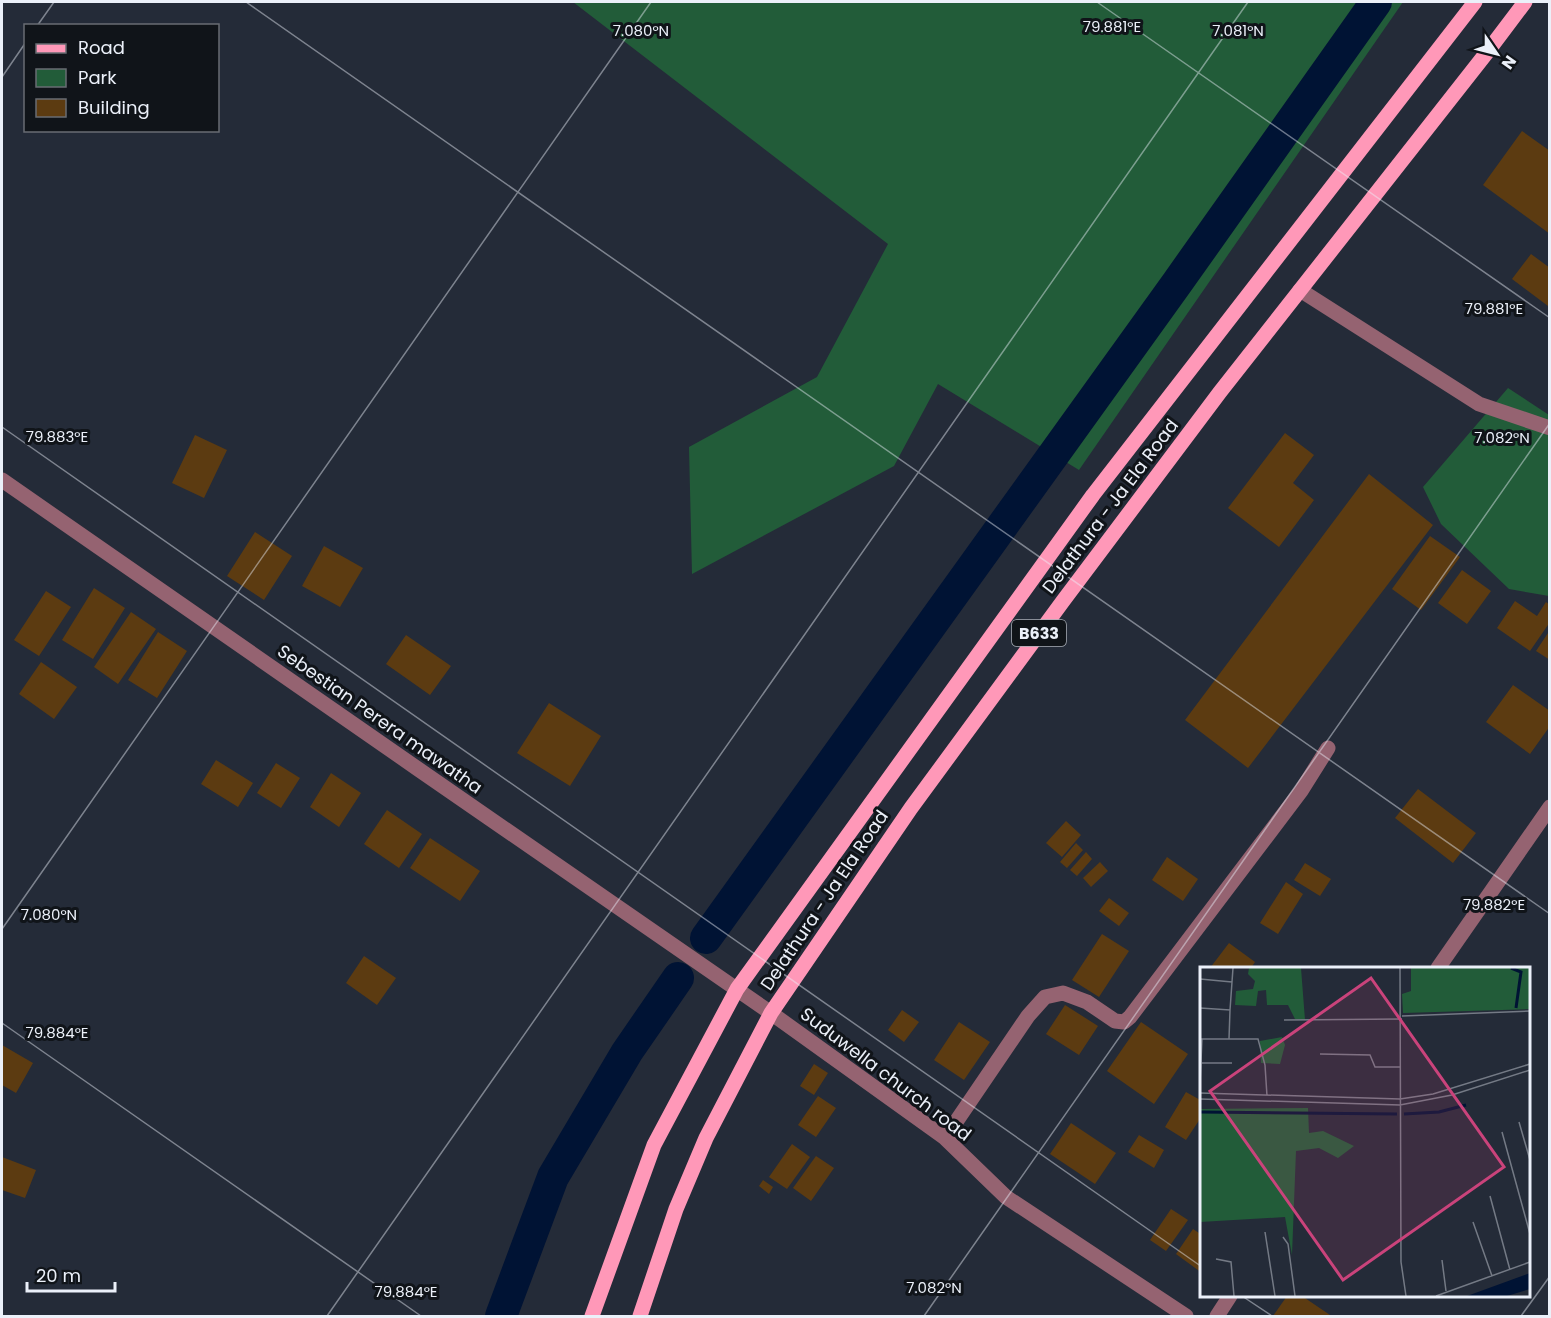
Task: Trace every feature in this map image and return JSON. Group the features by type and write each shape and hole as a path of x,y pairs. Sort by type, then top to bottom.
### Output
{"main road":[{"name":"Delathura - Ja Ela Road","path":"592,1317 654,1145 737,989 1093,495 1475,2"},
{"name":"Delathura - Ja Ela Road","path":"640,1317 676,1209 701,1149 771,1013 924,789 1063,601 1212,402 1525,2"}],"street":[{"path":"1300,290 1479,404 1550,428"},
{"name":"Sebestian Perera mawatha","path":"2,480 737,989"},
{"path":"945,1138 1028,1016 1045,997 1063,993 1088,1002 1115,1021 1124,1022 1130,1017 1301,791 1328,748"},
{"path":"1439,967 1550,807"},
{"name":"Suduwella church road","path":"737,989 945,1138 1006,1197 1186,1317"},
{"path":"1217,1317 1229,1297"}],"green space":[{"path":"573,2 1403,2 1079,470 938,384 894,466 692,574 689,447 817,377 888,244"},
{"path":"1508,388 1549,415 1549,596 1509,589 1441,524 1423,487"}],"building":[{"path":"1522,131 1550,151 1550,234 1483,185"},
{"path":"1531,254 1550,268 1550,305 1548,306 1512,279"},
{"path":"1285,433 1314,455 1293,483 1314,500 1279,547 1228,508"},
{"path":"195,435 227,450 204,498 172,483"},
{"path":"1369,474 1433,525 1248,768 1185,720"},
{"path":"255,532 292,556 264,600 227,576"},
{"path":"1430,536 1460,557 1421,610 1392,589"},
{"path":"324,546 363,568 340,607 302,586"},
{"path":"1462,570 1491,591 1467,624 1438,603"},
{"path":"94,588 125,608 93,659 62,640"},
{"path":"46,591 71,607 39,656 14,640"},
{"path":"1515,601 1537,616 1546,602 1550,605 1550,622 1530,651 1497,628"},
{"path":"131,612 156,629 118,684 94,667"},
{"path":"1550,630 1550,660 1536,651"},
{"path":"158,632 187,651 157,698 128,680"},
{"path":"406,635 451,666 430,695 386,664"},
{"path":"41,662 77,687 54,719 19,694"},
{"path":"1513,685 1550,711 1550,726 1530,754 1486,722"},
{"path":"549,703 601,736 570,786 517,753"},
{"path":"216,760 253,783 238,807 201,784"},
{"path":"276,763 300,778 281,808 257,793"},
{"path":"331,773 361,793 339,827 310,807"},
{"path":"1418,789 1476,833 1453,863 1395,818"},
{"path":"387,810 422,834 399,868 364,844"},
{"path":"1066,821 1081,835 1062,857 1046,843"},
{"path":"430,838 480,871 460,901 410,868"},
{"path":"1076,843 1083,850 1067,868 1060,862"},
{"path":"1086,852 1092,859 1077,876 1070,870"},
{"path":"1167,857 1198,879 1183,901 1152,880"},
{"path":"1100,862 1108,871 1091,887 1083,878"},
{"path":"1305,863 1331,879 1320,896 1294,880"},
{"path":"1286,882 1303,894 1278,934 1260,923"},
{"path":"1109,898 1129,913 1119,926 1099,911"},
{"path":"1102,934 1129,951 1099,997 1072,980"},
{"path":"1229,943 1255,962 1252,967 1211,967"},
{"path":"364,956 396,978 377,1005 346,983"},
{"path":"1065,1005 1098,1026 1079,1055 1046,1034"},
{"path":"902,1010 919,1022 904,1042 888,1030"},
{"path":"959,1022 990,1042 964,1080 934,1060"},
{"path":"1141,1022 1188,1054 1154,1104 1107,1071"},
{"path":"2,1045 33,1063 16,1093 2,1085"},
{"path":"814,1064 828,1073 814,1095 800,1086"},
{"path":"1186,1092 1200,1100 1200,1119 1186,1140 1165,1127"},
{"path":"818,1096 836,1108 816,1137 798,1125"},
{"path":"1071,1123 1116,1153 1095,1184 1050,1154"},
{"path":"1139,1135 1164,1150 1154,1168 1128,1152"},
{"path":"792,1144 810,1157 787,1189 769,1177"},
{"path":"816,1156 834,1168 811,1201 793,1188"},
{"path":"2,1157 36,1170 25,1198 2,1190"},
{"path":"763,1180 773,1187 769,1194 759,1186"},
{"path":"1171,1209 1188,1220 1166,1251 1150,1240"},
{"path":"1193,1229 1200,1234 1200,1272 1176,1254"},
{"path":"1286,1297 1303,1297 1330,1315 1329,1316 1273,1316"}],"waterway":[{"path":"706,938 1376,2"},
{"path":"501,1316 553,1177 627,1052 678,978"}]}
